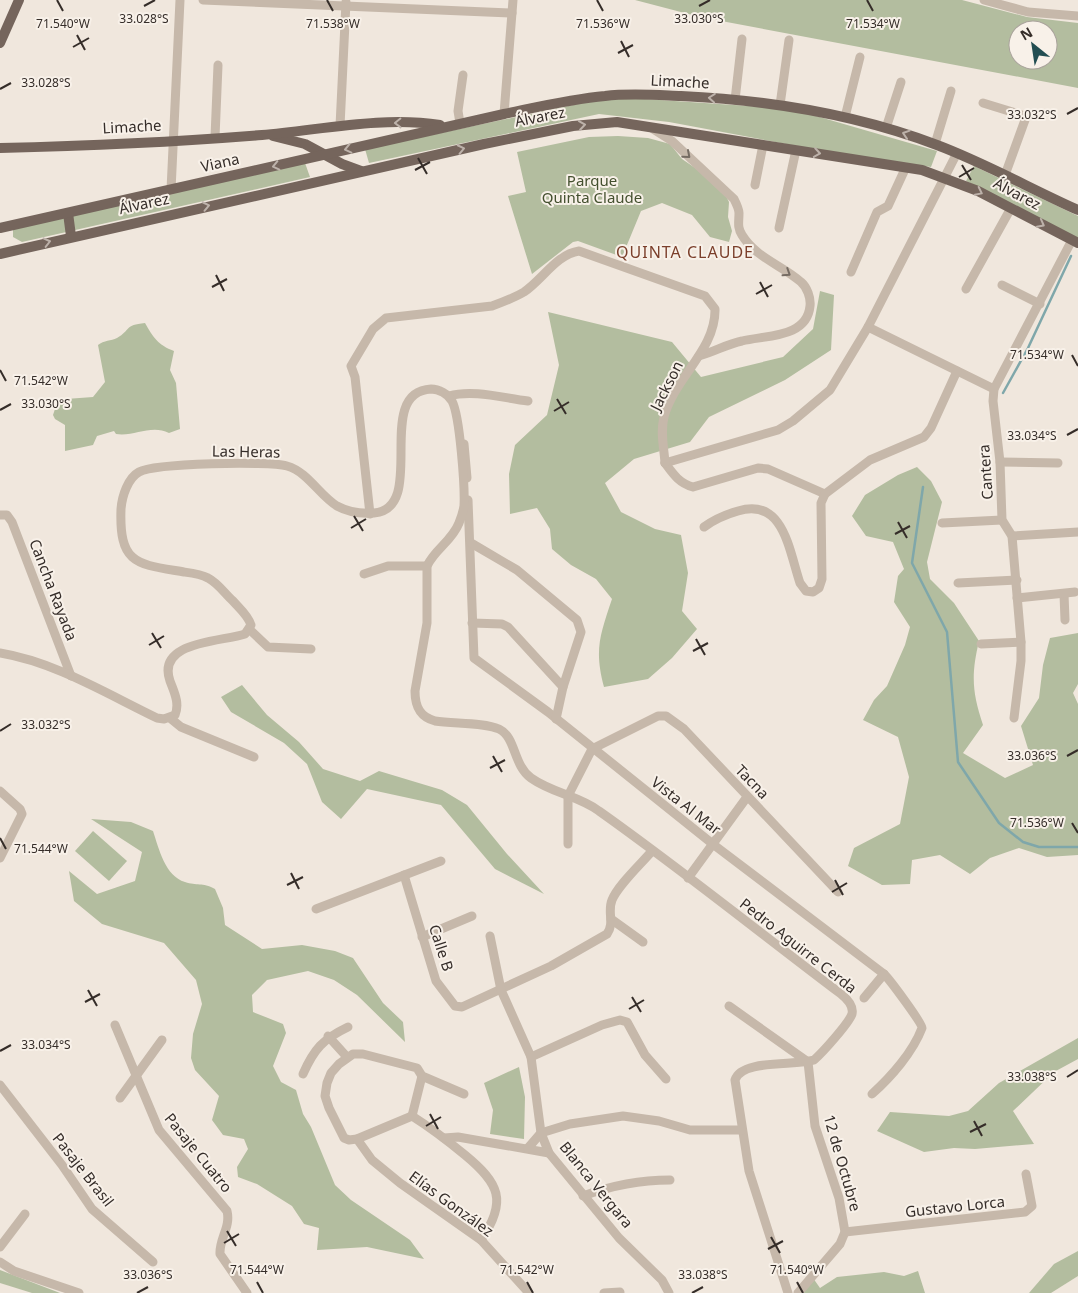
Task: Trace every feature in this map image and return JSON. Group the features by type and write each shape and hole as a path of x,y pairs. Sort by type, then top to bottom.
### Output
{"main road":[{"path":"0,43 18,0"},
{"name":"Limache","path":"0,148 265,134 340,126 405,123 446,126 565,102 624,95 735,100 780,105 845,117 886,128 957,153 1078,210"},
{"name":"Álvarez","path":"0,254 71,236 573,126 617,122 906,167 947,177 1075,241"},
{"name":"Viana","path":"0,228 446,126"},
{"path":"305,144 305,135 309,128"},
{"name":"Limache","path":"265,134 305,144 362,172"},
{"path":"68,213 71,236"}],"street":[{"path":"171,190 180,0"},
{"path":"203,0 346,3 512,13"},
{"path":"504,114 513,0"},
{"path":"984,0 1028,12 1078,16"},
{"path":"340,126 346,3"},
{"path":"735,100 742,39"},
{"path":"780,105 789,40"},
{"path":"845,117 860,58"},
{"path":"214,137 218,65"},
{"path":"460,123 458,111 463,75"},
{"path":"886,128 901,82"},
{"path":"935,144 951,91"},
{"path":"983,103 1022,115 1025,120 1005,175"},
{"path":"648,126 672,141 728,192 734,199 739,212 738,226 747,243 760,256 802,282 808,292 811,303 808,317 804,322 788,332 740,341 716,352 699,356"},
{"path":"755,185 763,145"},
{"path":"779,228 796,150"},
{"path":"825,494 768,469 758,468 693,487 683,484 676,478 665,463 778,430 793,421 830,390 868,327 947,177 957,153"},
{"path":"851,272 877,212 888,206 906,167"},
{"path":"966,289 1011,208"},
{"name":"Cantera","path":"1014,718 1021,660 1021,642 1012,536 1002,520 1000,462 993,401 994,389 1075,241"},
{"name":"Jackson","path":"370,514 355,378 351,369 353,360 380,321 386,318 492,306 523,292 539,281 564,256 579,252 705,296 712,303 715,317 712,329 699,356 681,382 664,416 662,440 665,463"},
{"path":"1002,285 1040,304"},
{"path":"868,327 994,389"},
{"path":"704,527 720,516 745,508 764,510 780,524 800,583 806,591 813,592 819,588 822,579 821,503 825,494 870,460 924,437 931,428 957,371"},
{"path":"370,514 389,508 395,499 400,483 401,428 404,413 409,402 414,396 430,389 438,390 449,396 456,414 471,544 472,623 502,624 508,627 563,687"},
{"path":"449,396 459,393 528,401"},
{"path":"464,440 464,507 457,530 426,566 427,622 415,699 419,712 428,719 486,726 501,730 506,735 517,763 524,773 548,788 568,796"},
{"path":"1000,462 1058,462"},
{"name":"Las Heras","path":"249,629 251,625 246,616 209,578 143,565 129,554 123,536 121,509 127,487 139,472 166,467 244,464 286,466 302,474 335,505 356,513 370,514"},
{"name":"Cancha Rayada","path":"3,515 12,522 71,676"},
{"path":"942,523 1002,520"},
{"path":"1012,536 1078,532"},
{"path":"471,544 517,570 577,620 582,632 563,687 556,719"},
{"path":"364,574 388,566 426,566"},
{"path":"958,583 1016,580"},
{"path":"1018,598 1075,592"},
{"path":"1064,594 1064,620"},
{"name":"Vista Al Mar","path":"472,623 474,658 556,719 714,845 884,974 894,985 905,1005 920,1020 922,1028 902,1061 872,1094"},
{"path":"0,653 36,662 71,676 157,718 170,718 175,715 177,705 168,678 169,663 172,657 184,649 237,636 249,629 268,647 311,649"},
{"path":"982,644 1021,642"},
{"name":"Tacna","path":"592,749 658,716 666,716 684,729 838,892"},
{"path":"170,718 181,727 254,757"},
{"path":"568,844 568,796 592,749"},
{"path":"0,792 20,809 22,814 0,858"},
{"name":"Pedro Aguirre Cerda","path":"568,796 597,809 848,1000 852,1014 820,1055 808,1062"},
{"path":"688,878 714,845 747,797"},
{"path":"501,990 601,939 611,928 610,910 612,898 652,851"},
{"path":"316,909 441,861"},
{"name":"Calle B","path":"404,875 436,981 455,1006 462,1007 501,990"},
{"path":"422,937 472,916"},
{"path":"611,920 644,942"},
{"name":"Blanca Vergara","path":"490,936 501,990 531,1057 541,1132 550,1153 619,1238 653,1269 669,1293"},
{"path":"864,998 884,974"},
{"path":"728,1006 808,1062"},
{"path":"531,1057 602,1025 620,1020 627,1022 645,1055 666,1079"},
{"name":"Pasaje Cuatro","path":"115,1025 159,1130 227,1211 229,1221 220,1247 220,1254 247,1293"},
{"path":"303,1074 312,1054 328,1036 348,1027"},
{"path":"328,1036 347,1057"},
{"path":"120,1098 162,1040"},
{"path":"412,1116 357,1139 349,1140 341,1134 325,1096 331,1073 347,1057 363,1054 417,1068 422,1076 464,1094"},
{"path":"788,1293 749,1171 735,1088 737,1074 746,1067 808,1062"},
{"name":"12 de Octubre","path":"798,1293 840,1244 845,1232 838,1198 815,1126 808,1062"},
{"path":"412,1116 422,1076"},
{"name":"Pasaje Brasil","path":"0,1085 62,1165 92,1208 153,1262"},
{"path":"412,1116 444,1138 487,1173 492,1182 496,1211 492,1224 481,1240"},
{"path":"528,1148 541,1132 570,1124 623,1116 659,1121 690,1130 742,1130"},
{"path":"444,1138 458,1137 550,1153"},
{"name":"Elías González","path":"357,1139 372,1160 400,1183 481,1240 528,1293"},
{"name":"Gustavo Lorca","path":"845,1232 1024,1212 1032,1206 1026,1174"},
{"path":"584,1196 617,1184 647,1180 670,1180"},
{"path":"0,1247 25,1214"},
{"path":"0,1262 14,1271 79,1293"},
{"path":"604,1293 620,1292"}],"green space":[{"path":"635,0 962,0 1027,17 1052,20 1008,20 1008,70 1058,70 1058,21 1078,23 1078,88 700,17"},
{"path":"630,98 792,109 937,151 931,167 802,147 669,122 599,114 369,163 365,149 592,101"},
{"name":"Parque Quinta Claude","path":"589,137 648,138 670,144 682,159 707,176 726,196 729,202 728,217 732,231 729,242 710,237 692,215 662,203 641,211 622,257 578,241 573,242 532,274 508,196 526,192 517,152"},
{"path":"305,163 310,177 22,242 13,237 13,229"},
{"path":"974,166 1078,216 1078,238 966,181"},
{"path":"820,291 834,295 831,350 785,380 709,417 690,442 634,459 605,483 621,512 655,529 681,535 688,573 682,611 697,629 672,658 648,679 604,687 599,663 599,652 604,623 612,599 596,579 571,565 552,549 550,529 537,508 510,514 509,474 515,445 547,415 559,365 548,312 672,342 701,377 783,357 813,329"},
{"path":"145,323 157,340 174,351 170,370 176,383 180,429 169,433 149,430 129,434 116,434 114,431 97,436 93,445 65,451 65,425 55,419 53,415 56,406 66,399 93,397 105,382 98,345 117,338 131,327"},
{"path":"917,467 931,481 942,502 927,562 930,579 954,603 979,641 974,683 983,725 963,753 1005,778 1033,765 1021,726 1039,698 1043,665 1050,638 1078,633 1078,684 1073,693 1078,704 1078,855 1047,857 1019,848 990,858 970,874 940,855 912,860 910,884 882,885 848,866 854,848 900,824 909,777 898,737 863,720 874,700 887,686 905,645 910,627 894,602 898,576 904,569 893,542 866,536 852,516 865,495 898,475"},
{"path":"242,685 267,715 299,742 323,769 360,781 379,771 442,790 467,805 507,854 544,894 495,869 441,805 367,789 341,819 322,802 307,764 284,743 231,712 221,697"},
{"path":"91,819 131,822 153,831 160,853 172,874 185,882 215,889 223,908 225,925 262,949 302,945 335,951 353,958 383,1003 403,1022 405,1042 357,995 334,980 308,971 267,980 252,995 253,1012 283,1024 286,1033 273,1066 281,1082 296,1090 303,1114 311,1127 335,1185 351,1200 410,1240 424,1259 367,1247 317,1250 319,1228 304,1224 292,1206 257,1184 238,1177 237,1167 248,1149 244,1139 223,1135 212,1120 219,1096 195,1070 191,1058 193,1034 202,1004 196,980 164,943 102,924 74,901 69,871 97,894 135,881 142,852"},
{"path":"93,831 127,861 109,881 75,851"},
{"path":"1078,1038 1078,1059 1054,1072 1013,1111 1034,1144 975,1149 954,1148 924,1152 877,1131 890,1112 949,1116 968,1111 999,1083"},
{"path":"519,1067 525,1097 524,1139 490,1134 493,1110 484,1083"},
{"path":"1078,1251 1078,1276 1051,1293 1029,1293 1054,1264"},
{"path":"0,1270 60,1293 32,1293 0,1283"},
{"path":"918,1271 925,1293 800,1293 813,1278 820,1288 837,1277 884,1272 904,1276"}],"waterway":[{"path":"1003,393 1028,348 1071,256"},
{"path":"923,487 912,563 947,632 958,762 999,823 1023,842 1039,847 1078,847"}],"district":[{"name":"QUINTA CLAUDE","path":"685,252"}]}
